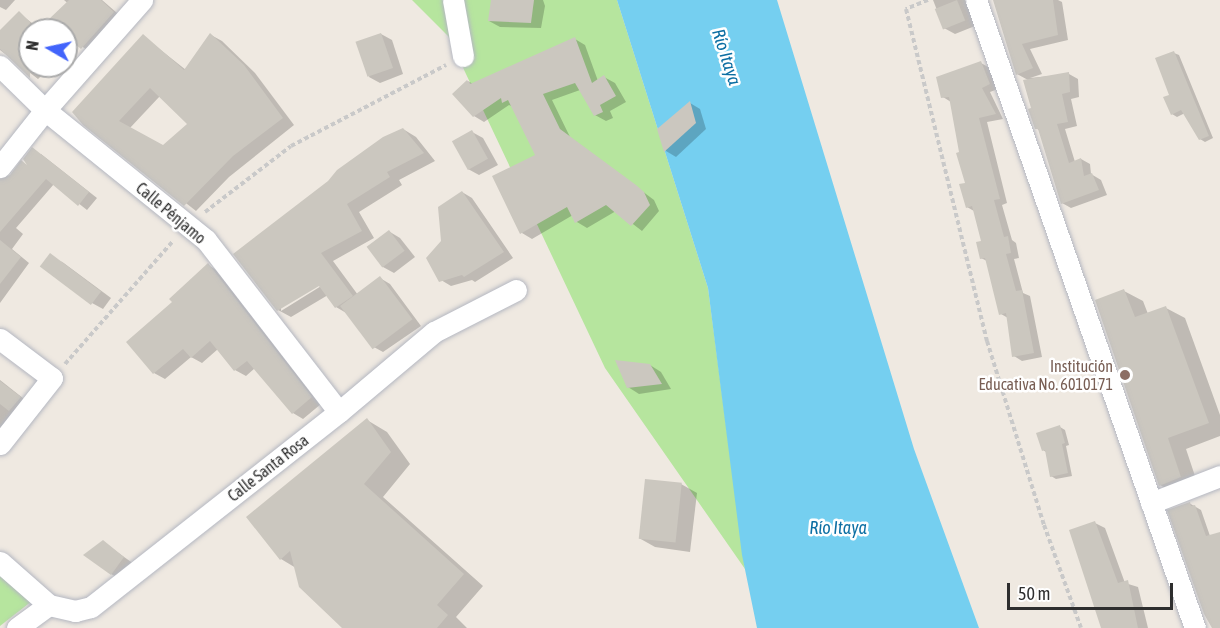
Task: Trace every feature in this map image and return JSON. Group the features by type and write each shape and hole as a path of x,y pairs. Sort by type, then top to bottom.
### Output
{"street":[{"path":"0,167 45,110 142,0"},
{"path":"453,0 463,56"},
{"path":"976,0 1195,628"},
{"name":"Calle Pénjamo","path":"0,66 45,110 206,240 339,412"},
{"name":"Calle Santa Rosa","path":"49,605 75,611 91,607 339,412 434,332 516,290"},
{"path":"0,339 52,378 0,444"},
{"path":"1151,502 1220,476"},
{"path":"0,562 49,605 17,628"}],"path":[{"path":"928,0 906,9 987,341 1044,525 1082,628"},
{"path":"52,378 187,225 291,146 463,56"}],"green space":[{"path":"412,0 617,0 708,288 745,569 605,368 448,36"},
{"path":"0,573 32,601 0,626"}],"water":[{"name":"Río Itaya","path":"617,0 777,0 914,449 979,628 757,628 742,555 708,288"}],"building":[{"path":"69,0 101,0 114,12 81,49 78,46 78,18 50,18"},
{"path":"491,0 534,0 531,23 488,21"},
{"path":"957,0 965,20 943,29 935,9"},
{"path":"993,0 1053,0 1058,35 1022,44 1033,68 1016,75"},
{"path":"19,11 26,18 18,18 18,66 0,49 0,30"},
{"path":"210,33 244,65 283,118 233,156 184,206 83,125 72,112 143,34 184,70","holes":["150,88 187,124 163,145 119,121"]},
{"path":"381,33 393,68 368,77 355,42"},
{"path":"575,37 592,83 604,75 616,96 600,105 603,112 594,116 575,83 543,94 560,129 636,185 644,192 650,205 631,226 606,205 575,223 567,207 520,234 492,176 535,155 508,100 502,103 501,98 473,117 452,94 467,80 470,84"},
{"path":"1174,51 1209,136 1199,140 1181,110 1171,115 1163,97 1169,95 1155,58"},
{"path":"981,61 990,84 982,88 996,114 979,118 1000,199 994,200 1004,237 1008,236 1011,253 1006,254 1016,291 1022,290 1034,353 1012,357 1006,313 999,315 985,258 980,259 976,242 981,241 972,206 966,208 959,184 965,183 956,153 959,152 949,97 941,98 936,77"},
{"path":"1069,72 1070,92 1062,94 1068,122 1057,124 1069,163 1081,158 1084,176 1092,173 1099,190 1061,204 1038,129 1035,129 1028,109 1031,108 1023,80"},
{"path":"690,101 696,123 664,152 657,129"},
{"path":"403,128 424,153 387,172 390,177 347,204 362,231 321,253 353,296 335,308 319,286 277,311 233,254 328,181 337,170 383,137"},
{"path":"472,130 488,159 468,170 452,141"},
{"path":"32,147 89,192 78,206 46,179 0,232 0,179 10,175 21,160 27,165 23,159"},
{"path":"462,191 504,252 464,277 462,275 439,282 426,258 441,241 438,207"},
{"path":"389,230 405,251 382,268 367,247"},
{"path":"0,240 21,257 0,284"},
{"path":"50,253 101,292 91,305 40,267"},
{"path":"208,263 312,397 292,414 247,361 234,371 210,341 191,358 183,349 153,374 126,342 172,302 169,299"},
{"path":"380,276 412,319 373,349 340,306"},
{"path":"1124,289 1135,317 1166,306 1209,423 1168,438 1181,477 1159,486 1095,300"},
{"path":"615,360 650,364 662,384 627,388"},
{"path":"0,381 21,397 9,411 0,404"},
{"path":"367,418 391,452 364,484 464,574 437,605 448,615 437,628 342,628 299,587 290,551 280,560 246,517"},
{"path":"1060,425 1065,443 1062,444 1068,473 1050,477 1045,450 1042,451 1036,433"},
{"path":"645,479 682,483 676,543 639,539"},
{"path":"1190,502 1191,506 1195,505 1206,536 1220,532 1220,628 1212,628 1204,614 1167,510"},
{"path":"1095,521 1118,583 1128,580 1138,628 1101,628 1069,530"},
{"path":"103,540 124,557 111,575 83,555"}],"place":[{"name":"Institución Educativa No. 6010171","path":"1125,375"}]}
